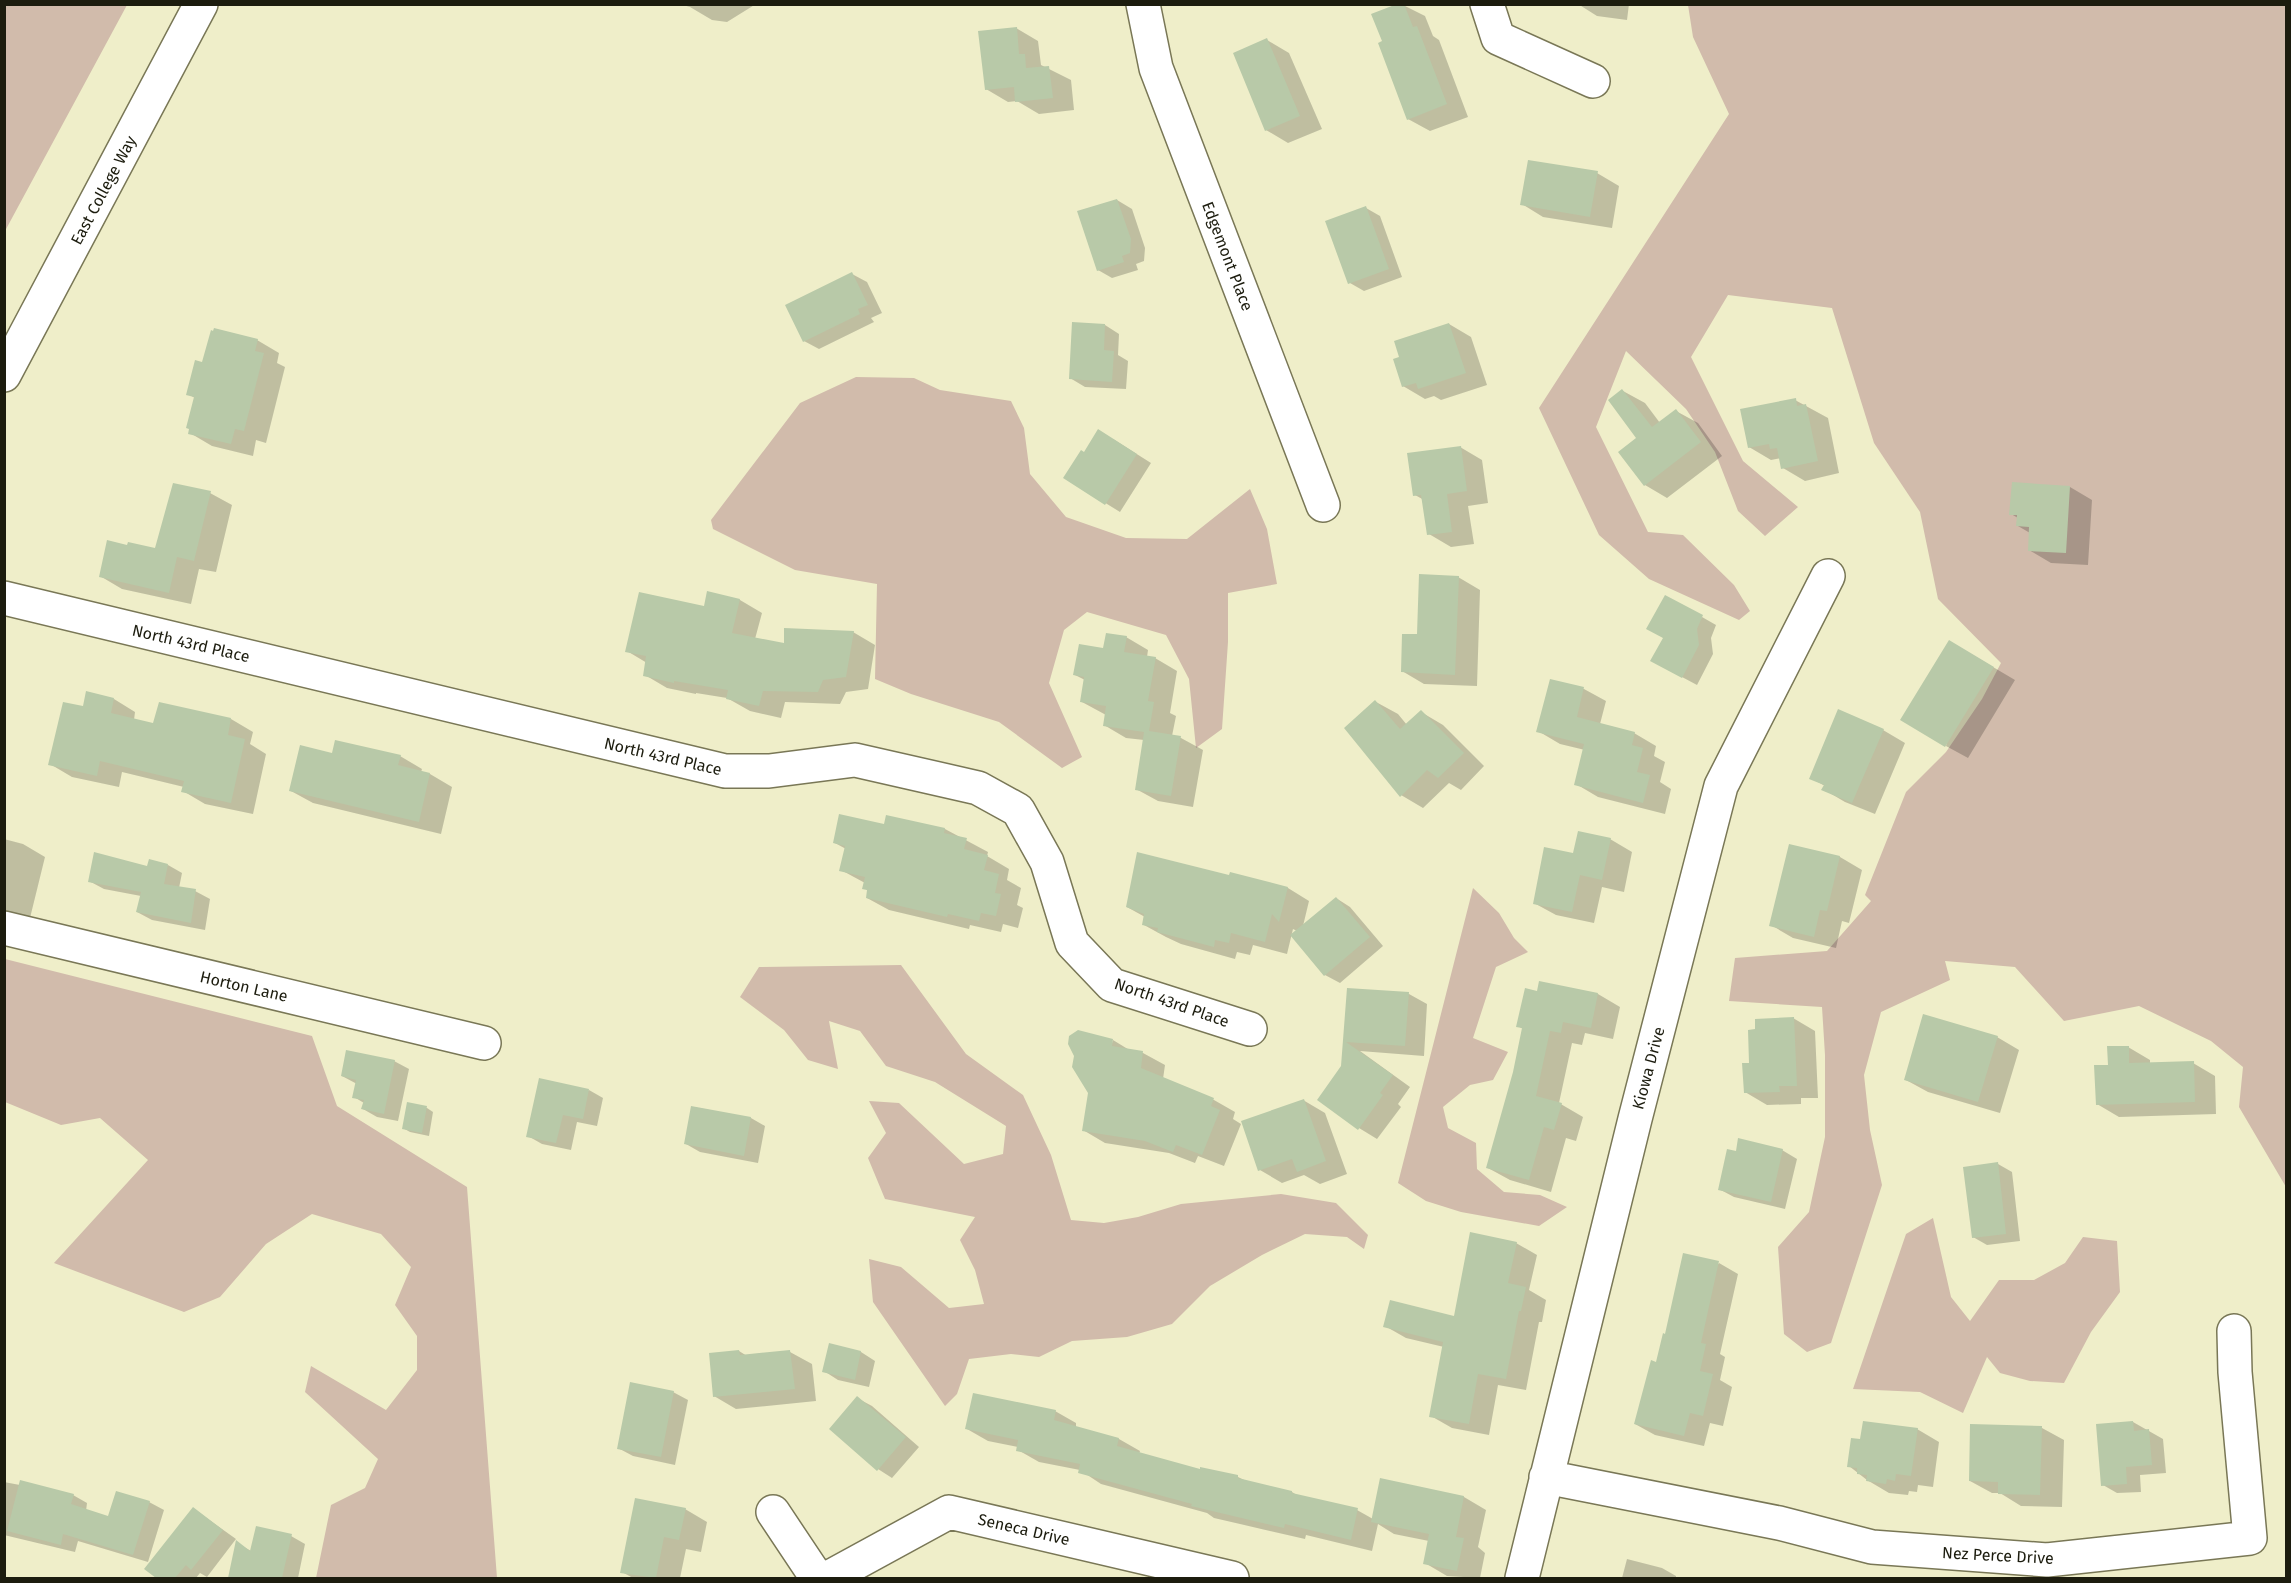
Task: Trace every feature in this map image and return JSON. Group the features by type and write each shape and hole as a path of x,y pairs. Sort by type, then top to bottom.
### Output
{"street":[{"name":"East College Way","path":"4,375 201,4"},
{"name":"Edgemont Place","path":"1143,4 1156,68 1323,505"},
{"path":"1487,4 1498,38 1593,81"},
{"name":"Kiowa Drive","path":"1522,1578 1721,786 1827,576"},
{"name":"North 43rd Place","path":"4,598 725,771 769,771 855,759 978,788 1018,810 1047,862 1072,943 1112,985 1250,1029"},
{"name":"Horton Lane","path":"4,928 484,1043"},
{"name":"Nez Perce Drive","path":"1546,1477 1779,1523 1872,1547 2047,1560 2250,1538 2235,1372 2234,1331"},
{"path":"773,1512 817,1578"},
{"name":"Seneca Drive","path":"828,1578 949,1512 1232,1578"}],"shaded area":[{"path":"4,5 127,5 5,231"},
{"path":"1688,5 2286,5 2286,1187 2239,1107 2243,1067 2211,1041 2139,1006 2064,1021 2015,967 1945,961 1950,980 1881,1012 1864,1075 1870,1130 1882,1185 1831,1343 1807,1352 1784,1334 1778,1247 1809,1212 1825,1137 1825,1055 1822,1007 1729,1001 1735,958 1827,951 1871,901 1865,895 1906,792 1946,752 1982,699 2001,663 1938,599 1920,512 1874,443 1832,308 1728,295 1691,357 1743,461 1798,507 1765,536 1738,511 1715,452 1686,409 1626,351 1596,427 1648,532 1683,535 1734,585 1750,611 1739,620 1649,579 1599,535 1539,408 1729,114 1693,37"},
{"path":"856,377 914,378 940,390 1011,401 1024,428 1030,474 1066,517 1126,538 1187,539 1250,489 1267,529 1277,584 1228,593 1228,642 1222,729 1196,748 1189,679 1166,635 1087,612 1064,630 1049,683 1082,757 1062,768 999,722 911,694 875,679 877,584 795,570 713,529 711,520 800,403"},
{"path":"1473,888 1499,913 1514,938 1528,952 1496,967 1473,1038 1508,1052 1493,1080 1470,1085 1443,1107 1448,1128 1476,1143 1477,1169 1504,1192 1540,1195 1567,1207 1539,1226 1461,1212 1426,1201 1398,1183"},
{"path":"5,959 312,1036 337,1106 467,1187 497,1578 316,1578 331,1505 365,1488 378,1459 305,1392 311,1366 386,1410 417,1370 417,1336 395,1305 411,1267 381,1234 312,1214 266,1244 220,1297 184,1312 54,1263 148,1160 100,1118 61,1125 5,1102"},
{"path":"901,965 966,1054 1023,1095 1051,1155 1071,1220 1104,1223 1138,1217 1181,1204 1281,1194 1336,1203 1368,1235 1364,1249 1347,1237 1305,1234 1262,1255 1210,1286 1172,1324 1127,1337 1072,1341 1039,1357 1011,1354 969,1359 957,1394 945,1406 873,1302 869,1259 901,1267 949,1308 984,1304 975,1270 960,1240 975,1217 885,1199 868,1158 886,1133 869,1101 899,1103 964,1164 1003,1154 1006,1126 935,1082 886,1066 860,1031 829,1021 838,1069 808,1060 784,1030 740,997 759,967"},
{"path":"1933,1218 1951,1297 1970,1321 1999,1280 2034,1280 2065,1263 2083,1237 2117,1241 2120,1292 2091,1332 2064,1383 2030,1381 2000,1373 1987,1357 1963,1413 1920,1392 1853,1389 1906,1234"}],"building":[{"path":"1397,4 1404,4 1413,27 1417,26 1447,104 1407,120 1378,43 1382,41 1371,14"},
{"path":"1017,27 1019,54 1025,54 1026,68 1049,66 1053,98 1015,102 1014,87 985,90 978,31"},
{"path":"1267,38 1300,116 1265,131 1233,53"},
{"path":"1528,160 1598,171 1590,217 1520,205"},
{"path":"1117,199 1131,239 1130,253 1122,256 1124,262 1097,271 1077,211"},
{"path":"1366,206 1389,269 1348,284 1325,221"},
{"path":"852,272 868,305 858,309 860,314 803,342 785,305"},
{"path":"1072,322 1105,324 1104,350 1114,351 1112,382 1069,379"},
{"path":"1449,323 1466,373 1418,389 1416,383 1402,387 1393,359 1399,357 1394,341"},
{"path":"214,328 258,339 255,351 264,353 244,431 235,429 231,444 188,434 189,429 186,428 194,397 186,395 195,360 202,362 211,330 213,331"},
{"path":"1622,389 1652,427 1676,409 1701,442 1644,486 1618,452 1636,438 1608,400"},
{"path":"1796,398 1797,406 1806,404 1818,461 1781,469 1777,448 1770,449 1769,444 1748,448 1740,409"},
{"path":"1098,429 1137,454 1105,505 1063,478 1081,450 1084,452"},
{"path":"1461,446 1467,491 1447,494 1452,532 1427,535 1421,495 1413,496 1407,453"},
{"path":"2012,482 2070,486 2066,553 2028,551 2029,527 2016,526 2017,515 2009,515"},
{"path":"173,483 211,491 194,561 177,557 169,593 99,577 107,540 155,548"},
{"path":"1419,574 1459,576 1455,675 1401,672 1402,634 1417,634"},
{"path":"707,591 740,599 732,633 784,643 784,628 854,631 846,677 823,680 818,692 763,691 759,706 726,699 728,690 674,681 674,683 643,676 646,656 625,652 639,592 704,606"},
{"path":"1665,595 1703,615 1697,629 1699,645 1682,678 1650,661 1663,638 1646,629"},
{"path":"1106,633 1127,636 1124,652 1156,657 1148,701 1154,702 1149,731 1181,736 1171,796 1135,790 1144,732 1103,726 1106,706 1080,702 1084,677 1073,675 1079,644 1103,648"},
{"path":"1949,640 1994,667 1945,747 1900,720"},
{"path":"1550,679 1584,687 1577,717 1635,732 1632,745 1643,748 1637,772 1650,775 1643,803 1574,785 1584,744 1536,732"},
{"path":"86,691 114,698 111,713 153,723 159,702 231,718 228,735 245,739 231,803 181,792 184,781 100,761 97,776 48,765 63,702 83,706"},
{"path":"1375,700 1400,729 1421,710 1464,753 1438,778 1427,770 1400,797 1344,728"},
{"path":"1838,709 1884,729 1852,803 1821,790 1824,785 1809,779"},
{"path":"335,740 401,755 398,765 430,773 419,822 289,791 300,745 332,753"},
{"path":"839,814 884,824 886,815 945,828 944,833 967,838 964,849 988,855 984,870 999,874 995,893 1001,894 996,916 981,913 979,921 948,914 947,917 866,898 867,890 862,889 865,877 839,871 845,846 833,843"},
{"path":"1578,831 1611,838 1602,880 1580,875 1572,912 1533,904 1544,847 1573,853"},
{"path":"1789,844 1840,856 1827,911 1820,910 1814,937 1769,926"},
{"path":"94,852 147,866 149,859 168,864 164,884 196,889 191,923 136,912 141,892 88,882"},
{"path":"1137,852 1288,887 1279,922 1272,914 1265,942 1231,933 1229,943 1215,940 1214,947 1157,932 1158,928 1142,925 1144,914 1126,907"},
{"path":"1336,897 1370,937 1324,976 1290,935"},
{"path":"1539,981 1598,993 1591,1028 1563,1022 1561,1033 1550,1031 1536,1096 1562,1103 1554,1130 1544,1127 1529,1180 1486,1168 1513,1072 1522,1028 1516,1027 1525,988 1537,991"},
{"path":"1347,988 1409,992 1405,1046 1346,1042 1393,1075 1380,1093 1383,1095 1358,1130 1317,1100 1341,1066"},
{"path":"1923,1014 1998,1036 1978,1102 1904,1080"},
{"path":"1794,1017 1797,1086 1779,1086 1780,1092 1744,1093 1742,1063 1749,1063 1748,1030 1755,1029 1755,1019"},
{"path":"1078,1030 1113,1039 1112,1046 1143,1051 1141,1068 1214,1098 1211,1106 1220,1110 1202,1155 1176,1145 1173,1152 1145,1141 1082,1131 1088,1093 1072,1067 1074,1056 1068,1044 1069,1036"},
{"path":"2107,1046 2129,1046 2129,1063 2194,1061 2195,1102 2096,1105 2094,1065 2108,1065"},
{"path":"346,1050 395,1060 384,1114 361,1109 364,1100 352,1098 356,1080 341,1076"},
{"path":"539,1078 589,1089 583,1119 563,1115 556,1143 526,1137"},
{"path":"1304,1099 1326,1161 1297,1172 1292,1159 1258,1171 1241,1121"},
{"path":"407,1102 427,1106 422,1133 402,1129"},
{"path":"691,1106 751,1117 744,1156 684,1144"},
{"path":"1738,1138 1783,1149 1771,1202 1718,1190 1727,1149 1736,1151"},
{"path":"1998,1162 2006,1234 1972,1238 1963,1167"},
{"path":"1470,1232 1517,1242 1508,1283 1526,1287 1506,1379 1478,1374 1469,1424 1429,1417 1443,1342 1383,1327 1390,1300 1454,1316"},
{"path":"1683,1253 1719,1261 1701,1343 1706,1344 1700,1371 1713,1374 1703,1416 1690,1413 1684,1436 1634,1424 1651,1360 1656,1362 1663,1333 1665,1334"},
{"path":"829,1343 861,1351 855,1380 822,1372"},
{"path":"739,1350 740,1355 790,1350 795,1389 713,1397 709,1353"},
{"path":"630,1382 674,1391 661,1457 617,1449"},
{"path":"973,1393 1056,1410 1054,1420 1119,1438 1117,1446 1200,1469 1200,1467 1238,1475 1238,1478 1292,1491 1292,1493 1358,1508 1351,1540 1285,1524 1284,1528 1191,1506 1192,1504 1078,1473 1080,1464 1016,1451 1018,1440 965,1429"},
{"path":"857,1396 906,1437 877,1471 829,1429"},
{"path":"1863,1421 1918,1428 1911,1476 1896,1474 1895,1481 1887,1479 1886,1484 1866,1481 1867,1475 1857,1474 1857,1468 1847,1467 1851,1438 1860,1439"},
{"path":"2133,1421 2134,1431 2149,1429 2152,1465 2126,1467 2127,1484 2101,1486 2096,1424"},
{"path":"1970,1424 2042,1426 2040,1495 1998,1494 1998,1482 1969,1481"},
{"path":"1380,1478 1464,1496 1456,1537 1464,1538 1457,1571 1423,1564 1429,1534 1371,1522"},
{"path":"20,1480 74,1494 71,1504 108,1516 116,1491 150,1501 133,1555 63,1534 61,1545 7,1531"},
{"path":"635,1498 686,1508 679,1540 664,1537 656,1578 620,1573"},
{"path":"193,1507 223,1530 191,1570 186,1565 175,1578 156,1578 144,1569"},
{"path":"256,1526 292,1534 282,1578 228,1578 236,1540 250,1551"}]}
